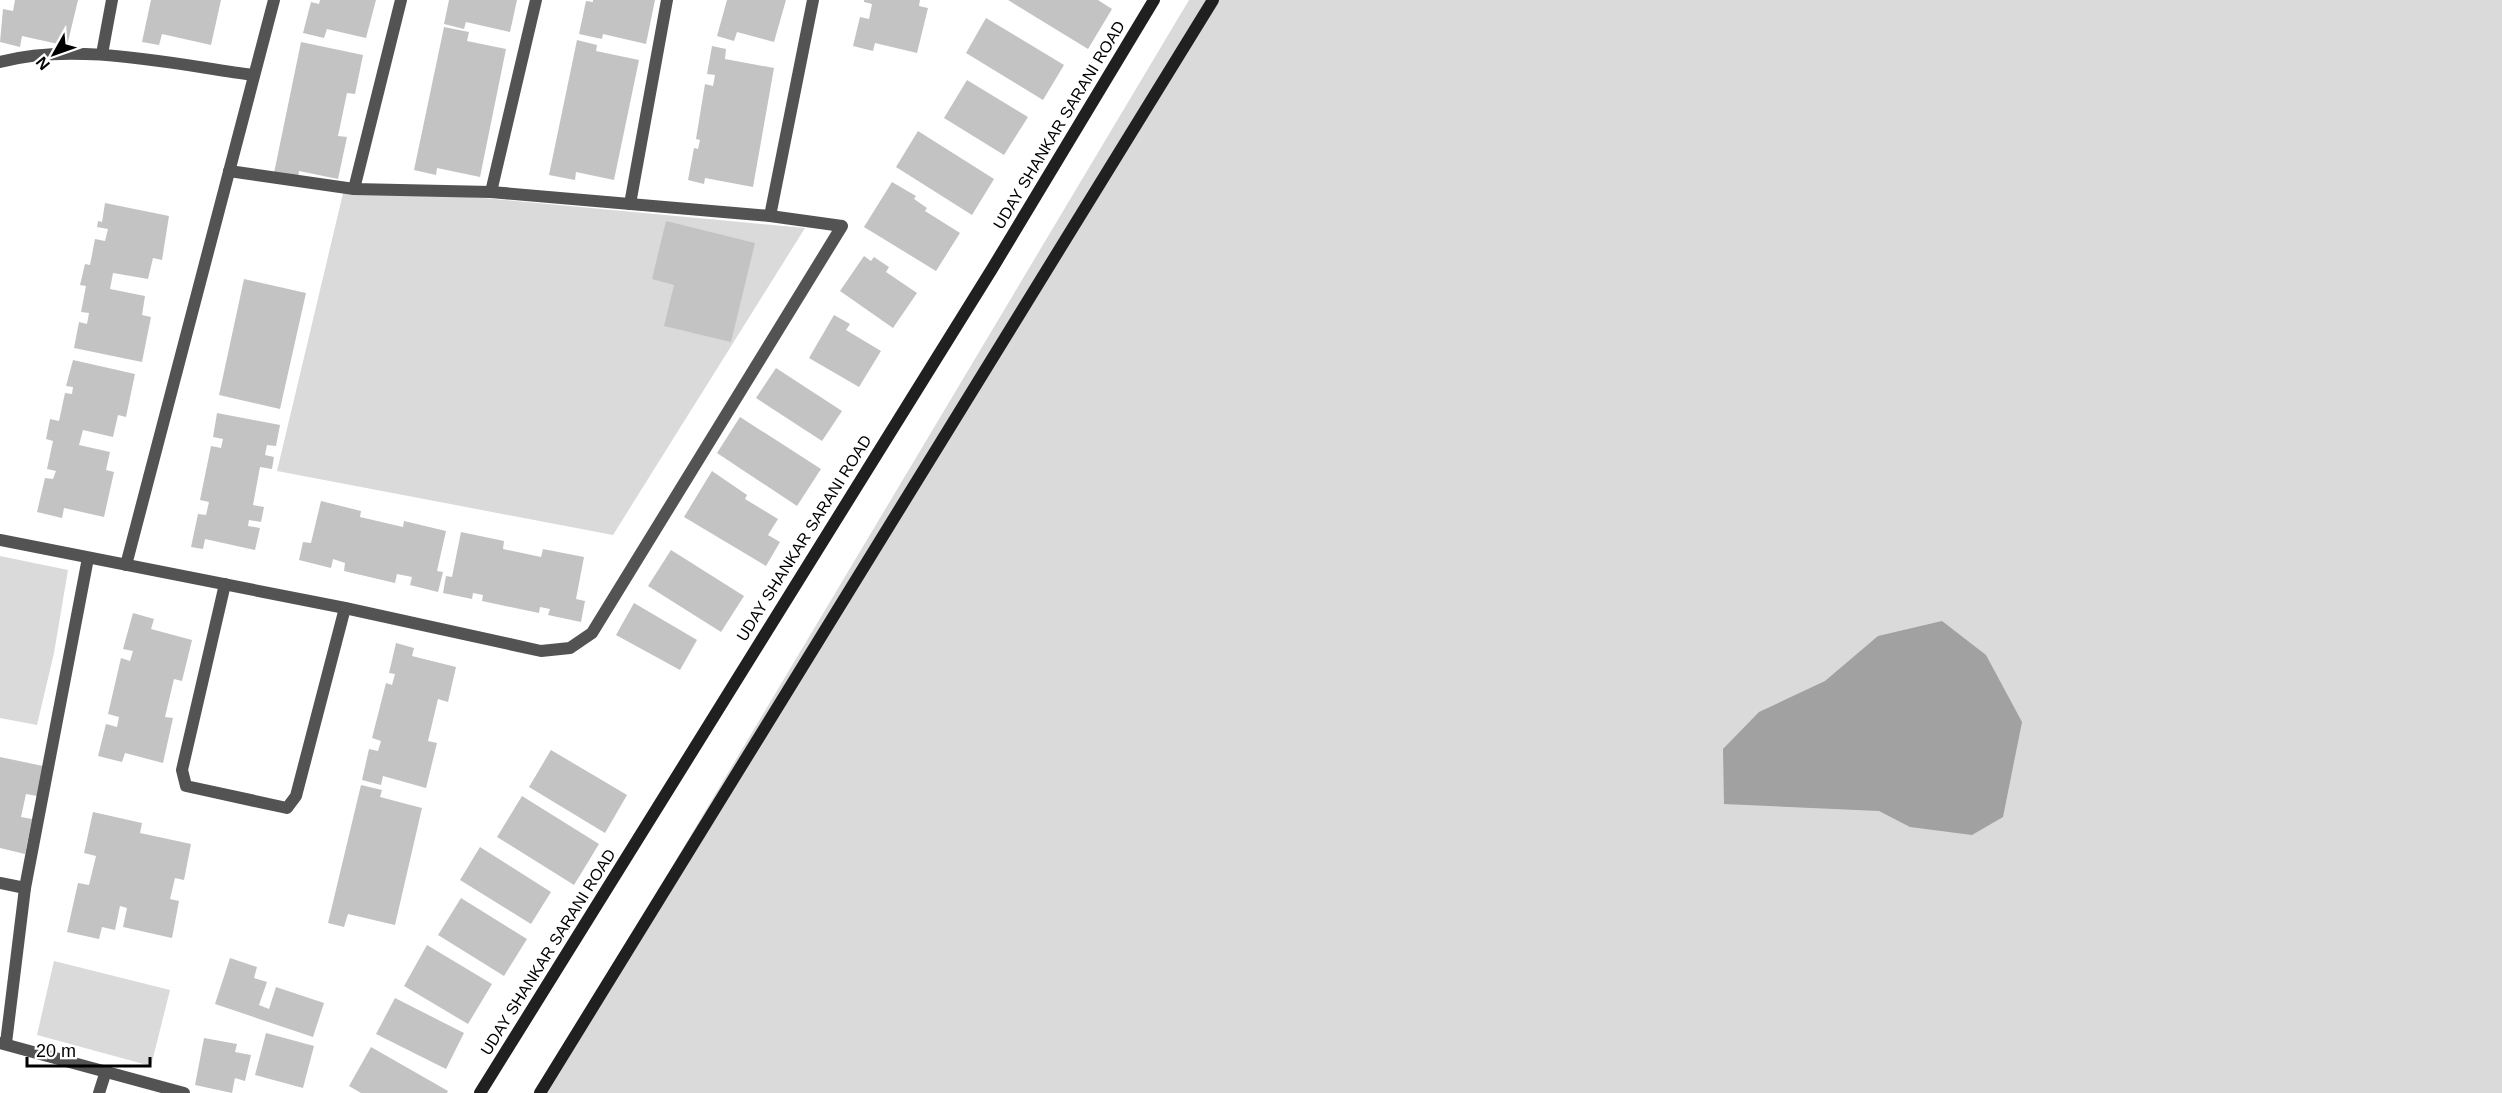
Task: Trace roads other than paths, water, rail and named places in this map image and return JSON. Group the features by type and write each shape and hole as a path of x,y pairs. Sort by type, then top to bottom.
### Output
{"street":[{"path":"102,54 112,0"},
{"path":"126,565 274,0"},
{"path":"354,189 401,0"},
{"path":"491,192 536,0"},
{"path":"630,204 667,0"},
{"path":"770,216 813,0"},
{"name":"UDAY SHANKAR SARANI ROAD","path":"480,1093 992,269 1154,0"},
{"path":"540,1093 1214,0"},
{"path":"0,62 16,57 102,54 254,75"},
{"path":"0,540 345,608 541,651 570,648 592,633 842,226 770,216 491,192 354,189 229,171"},
{"path":"88,558 26,888 3,1043 184,1093"},
{"path":"225,584 182,770 186,786 287,808 296,796 345,608"},
{"path":"0,883 26,888"},
{"path":"99,1093 106,1071"}]}
